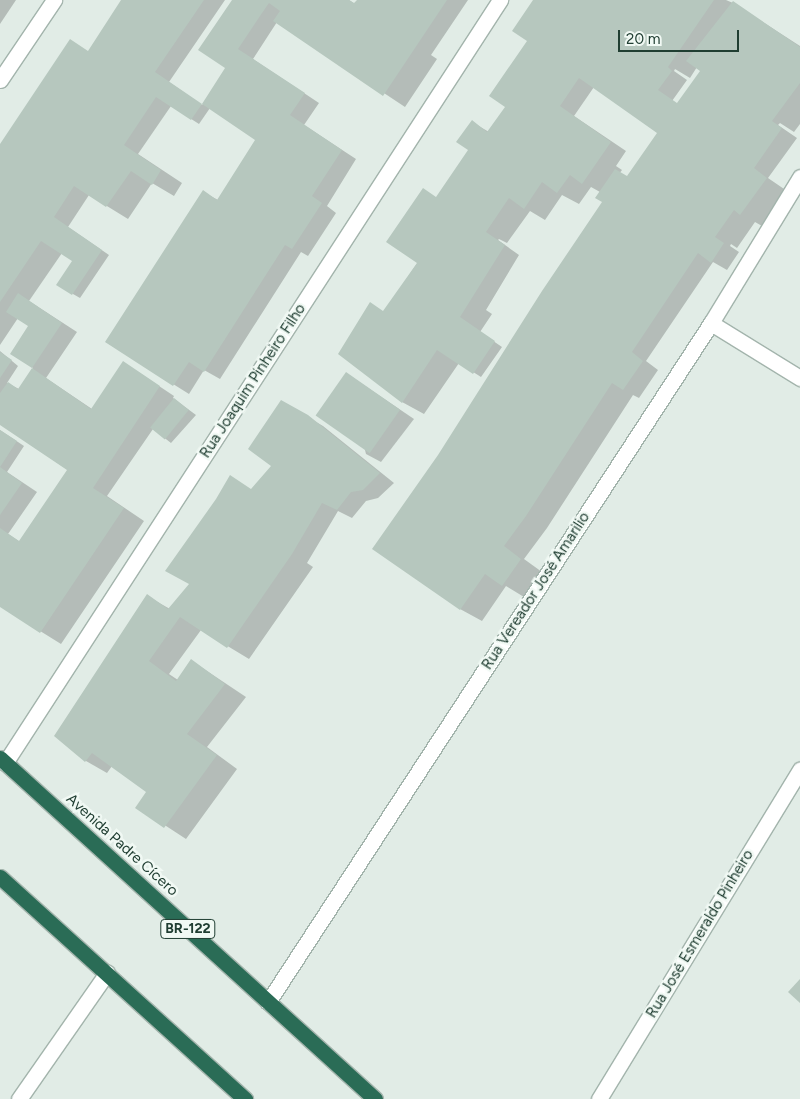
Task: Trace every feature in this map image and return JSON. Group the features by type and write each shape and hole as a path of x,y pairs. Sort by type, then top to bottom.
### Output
{"highway":[{"name":"Avenida Padre Cícero","path":"2,761 375,1099"},
{"path":"0,877 245,1099"}],"street":[{"path":"0,80 54,0"},
{"name":"Rua Joaquim Pinheiro Filho","path":"2,761 500,0"},
{"name":"Rua Vereador José Amarilio","path":"268,1002 711,323 800,177"},
{"path":"711,323 800,378"},
{"name":"Rua José Esmeraldo Pinheiro","path":"599,1099 800,770"},
{"path":"19,1099 107,973"}],"building":[{"path":"121,0 204,0 155,72 202,104 191,120 156,97 124,145 161,170 152,185 131,171 106,207 74,186 54,217 102,250 72,295 56,285 72,261 41,241 0,302 0,144 70,39 88,51"},
{"path":"232,0 349,0 354,3 357,0 447,0 383,96 273,21 280,11 269,3 238,49 305,93 290,115 342,150 312,196 322,203 292,249 285,245 204,372 189,362 173,386 105,342 203,190 217,200 255,140 202,104 225,68 198,50"},
{"path":"533,0 714,0 668,67 672,71 658,90 677,103 700,71 686,61 733,1 800,47 800,83 772,121 782,128 754,168 767,178 740,215 734,210 715,237 724,243 711,263 698,253 632,352 643,361 623,390 612,383 526,516 504,546 521,559 502,586 485,574 460,610 372,549 438,455 542,291 602,202 595,198 615,169 627,176 657,133 579,78 560,106 611,142 582,184 570,175 557,193 542,182 524,209 509,198 486,232 505,245 460,317 495,341 473,374 437,350 402,403 338,354 370,302 383,311 417,263 386,242 423,188 436,197 468,150 456,142 472,120 487,132 505,107 489,96 527,41 512,31"},
{"path":"18,293 62,323 32,368 10,354 28,326 6,312"},
{"path":"0,352 12,360 0,378"},
{"path":"123,361 160,386 93,488 124,508 40,633 0,607 0,528 19,541 67,470 0,425 0,393 8,382 18,389 32,368 91,409"},
{"path":"346,372 400,410 370,453 316,415"},
{"path":"174,398 189,410 165,439 150,428"},
{"path":"281,400 308,415 380,473 363,490 351,492 337,510 322,503 292,554 227,648 180,617 149,661 176,681 191,659 225,684 187,734 217,755 164,828 135,808 146,792 92,753 85,762 54,736 147,594 168,609 189,584 165,571 216,499 230,475 251,489 271,466 248,449"},
{"path":"0,430 17,441 0,467"},
{"path":"0,467 22,483 0,515"},
{"path":"800,979 800,1003 788,992"}]}
